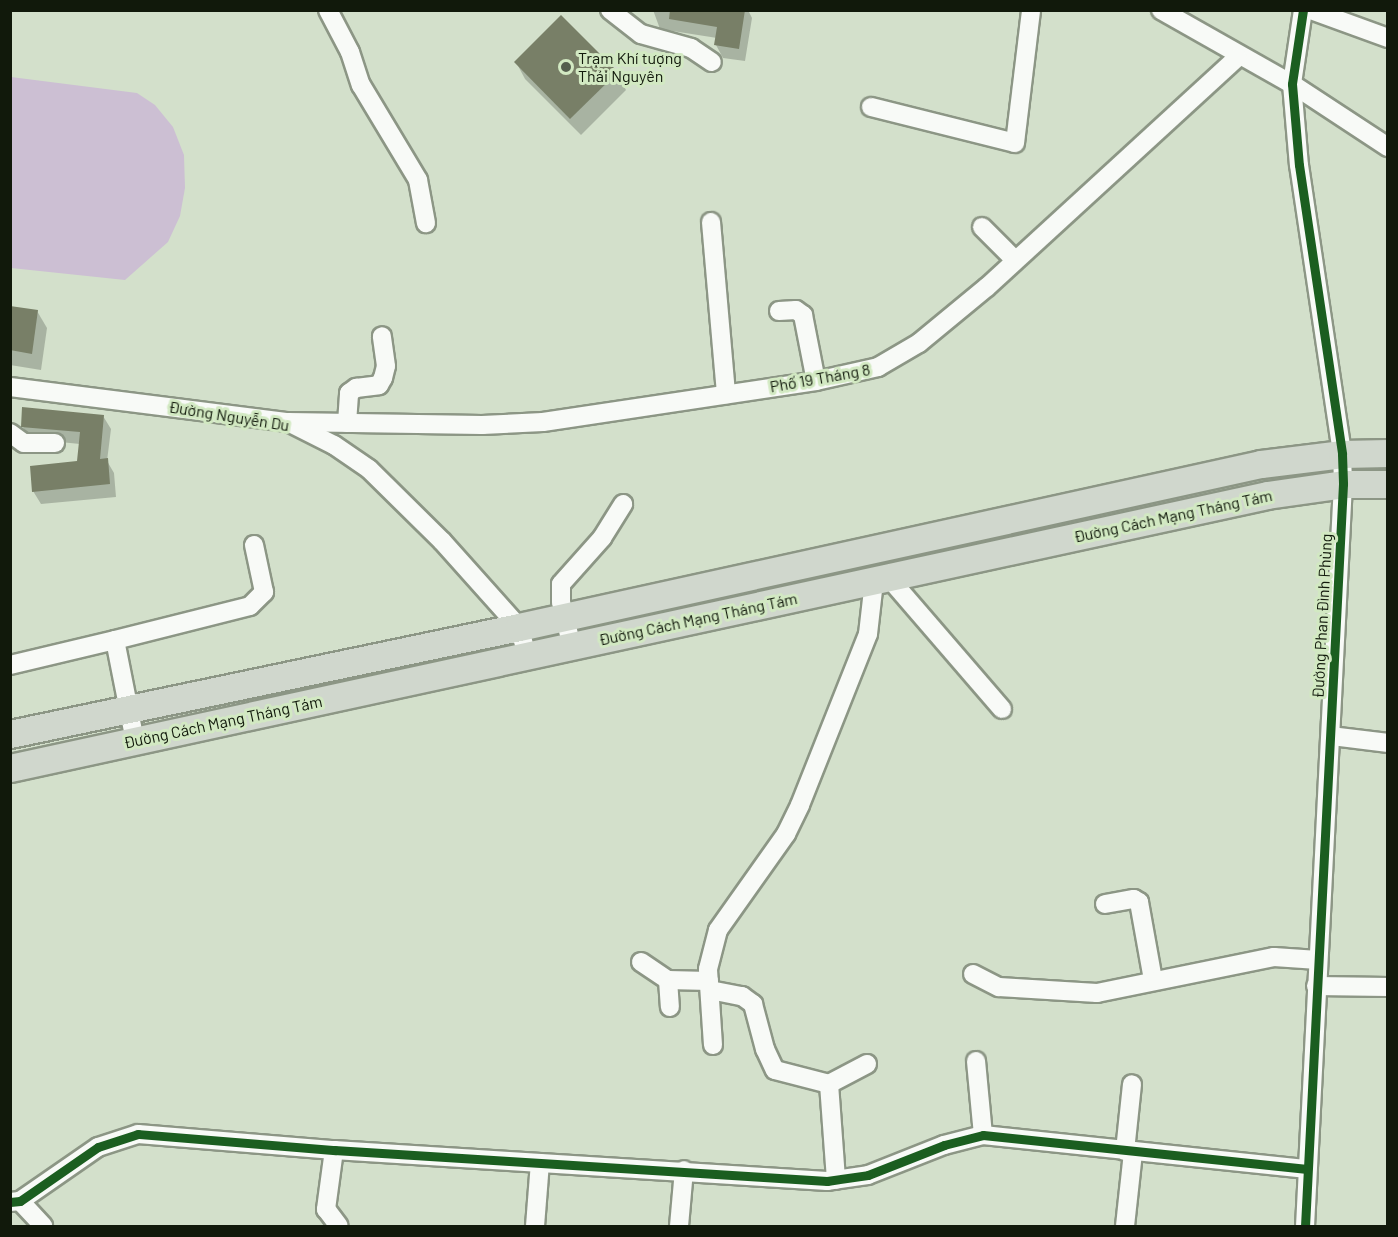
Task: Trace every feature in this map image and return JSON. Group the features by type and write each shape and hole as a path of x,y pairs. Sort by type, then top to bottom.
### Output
{"highway":[{"name":"Đường Cách Mạng Tháng Tám","path":"10,734 519,627 564,615 1261,464 1342,453 1388,453"},
{"name":"Đường Cách Mạng Tháng Tám","path":"10,768 1267,495 1343,484 1388,484"}],"street":[{"path":"328,10 350,52 362,85 418,180 426,223"},
{"path":"610,10 641,34 690,48 712,62"},
{"path":"871,107 1015,143 1031,10"},
{"path":"1161,10 1238,57 1292,84 1388,147"},
{"name":"Đường Phan Đình Phùng","path":"1303,10 1292,84 1299,165 1342,453 1343,484 1305,1227"},
{"path":"1311,10 1388,38"},
{"name":"Phố 19 Tháng 8","path":"288,422 482,425 543,422 816,381 878,368 919,343 1015,260 1238,57"},
{"path":"711,222 726,393"},
{"path":"982,227 1015,260"},
{"path":"779,311 796,310 803,315 816,381"},
{"path":"347,423 348,393 356,388 379,385 383,378 386,366 382,336"},
{"name":"Đường Nguyễn Du","path":"10,387 288,422 334,445 369,469 442,541 519,627 526,656"},
{"path":"10,433 24,443 55,443"},
{"path":"572,647 564,615 561,584 602,538 623,504"},
{"path":"10,665 250,606 264,592 254,545"},
{"path":"881,579 1002,709"},
{"path":"713,1045 709,957 718,930 786,834 834,724 868,634 881,579"},
{"path":"115,640 135,741"},
{"path":"1331,736 1388,743"},
{"path":"1105,904 1134,899 1139,902 1153,980"},
{"path":"973,974 999,987 1068,992 1111,992 1153,980 1274,957 1318,960"},
{"path":"641,962 668,980 710,985 742,996 753,1004 765,1049 775,1070 829,1084 867,1064"},
{"path":"668,980 670,1007"},
{"path":"1317,986 1388,987"},
{"path":"976,1061 983,1135"},
{"path":"829,1084 836,1180"},
{"path":"1125,1227 1132,1084"},
{"path":"43,1227 15,1201 98,1147 138,1134 334,1150 836,1180 868,1176 944,1145 983,1135 1307,1169"},
{"path":"334,1150 326,1209 339,1227"},
{"path":"535,1227 540,1163"},
{"path":"680,1227 684,1170"}],"shaded area":[{"path":"11,77 137,93 155,105 173,127 184,155 185,188 180,216 168,242 125,280 11,268"}],"building":[{"path":"670,10 745,10 739,49 714,45 717,27 669,19"},
{"name":"Trạm Khí tượng Thái Nguyên","path":"561,15 618,72 570,119 514,62"},
{"path":"10,306 38,310 32,354 10,350"},
{"path":"22,407 104,415 100,459 108,458 110,484 32,492 30,466 77,461 80,432 21,427"}],"cycle path":[{"path":"1303,10 1292,84 1299,165 1342,454 1343,484 1305,1226"},
{"path":"10,1202 20,1201 98,1147 138,1134 334,1150 827,1181 868,1175 944,1145 983,1135 1307,1169"}],"place":[{"name":"Trạm Khí tượng Thái Nguyên","path":"566,67"}]}
